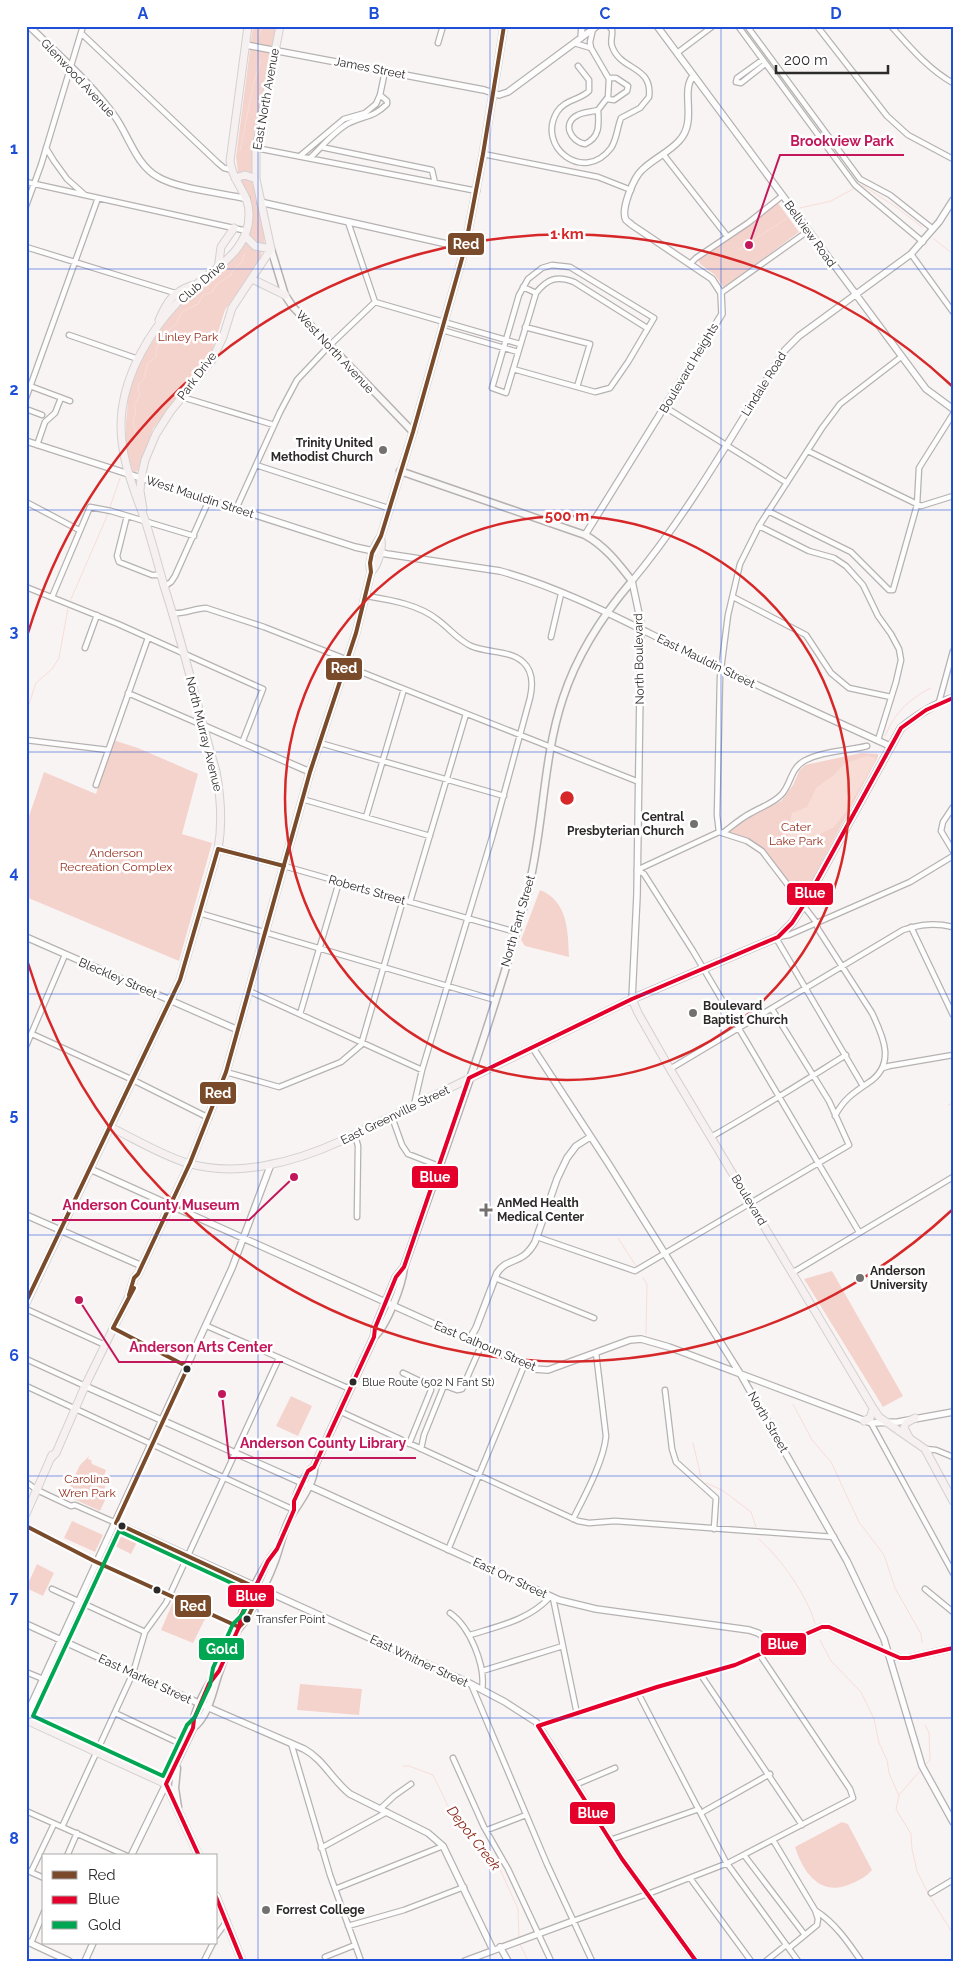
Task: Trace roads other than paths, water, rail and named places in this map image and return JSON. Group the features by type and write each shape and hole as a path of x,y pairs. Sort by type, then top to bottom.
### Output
{"main road":[{"path":"248,26 230,161 234,174 247,199 249,214 246,234 255,246 271,249"},
{"name":"East North Avenue","path":"260,202 256,179 256,148 280,26"},
{"path":"26,1514 70,1411 74,1408 129,1294 133,1291 138,1274 190,1163 226,1072 302,799 347,663 366,596 371,572 369,567 382,542 380,537 388,508 413,432 465,248 484,154 504,26"},
{"path":"234,174 256,179"},
{"name":"West North Avenue","path":"260,202 271,249 285,295 298,313 413,432"},
{"path":"218,269 221,247 234,228"},
{"name":"Club Drive","path":"128,474 122,439 122,412 128,384 138,359 157,328 196,284 218,269 234,253 246,234"},
{"name":"Park Drive","path":"141,478 145,460 161,424 212,360 223,337 232,308 271,249"},
{"path":"252,279 285,295"},
{"path":"157,328 164,310 175,293 196,284"},
{"name":"North Boulevard","path":"400,471 584,535 615,559 632,581"},
{"name":"North Murray Avenue","path":"26,1303 171,1000 184,967 200,913 218,849 221,831 221,798 216,771 172,612 145,522 128,474"},
{"name":"North Murray Avenue","path":"141,478 140,491 145,522"},
{"name":"North Fant Street","path":"179,1759 193,1728 200,1721 203,1706 216,1687 219,1672 239,1627 247,1619 258,1588 274,1562 277,1549 294,1510 294,1501 305,1484 308,1471 314,1467 374,1336 381,1329 389,1304 403,1280 404,1267 469,1078 516,932 533,870 552,748 563,698 583,651 632,581"},
{"name":"East Greenville Street","path":"110,1127 190,1163 206,1167 243,1168 271,1164 324,1149 632,999 777,938 792,923 803,906 901,728 914,717 939,702 953,698"},
{"name":"Boulevard","path":"632,999 670,1069 873,1409 886,1422 925,1449"},
{"path":"867,1422 873,1409"},
{"path":"909,1437 904,1428 906,1423 914,1418"},
{"path":"925,1449 953,1500"},
{"path":"26,1718 166,1784 198,1854"},
{"path":"166,1784 179,1759"},
{"path":"179,1759 175,1782 180,1814"},
{"path":"218,1901 242,1961"}],"street":[{"name":"Glenwood Avenue","path":"29,26 70,66 116,119 150,171 158,178 247,199"},
{"path":"26,206 35,184 83,26"},
{"path":"438,43 443,26"},
{"path":"580,38 582,26"},
{"path":"578,66 589,80 589,91 560,108 556,113 552,130 558,148 563,154 574,161 582,163 592,162 605,155 616,138 621,118 640,108 649,97 649,81 644,74 621,59 611,43 613,32 609,26"},
{"name":"Bellview Road","path":"657,26 902,358 926,389 953,409"},
{"path":"677,53 713,26"},
{"path":"738,26 854,184 923,242"},
{"path":"748,26 860,178 890,195 933,229"},
{"path":"817,26 887,116 908,135 953,159"},
{"path":"891,26 928,64 953,83"},
{"path":"494,94 500,95 508,92 595,28"},
{"path":"595,28 590,42 609,78 607,99 598,110 577,115 572,120 569,129 572,138 579,143 586,144 596,137 598,131 598,110"},
{"path":"81,33 218,164 234,174"},
{"path":"574,43 592,48"},
{"name":"James Street","path":"246,45 484,90 494,94"},
{"path":"764,62 741,83 736,82 737,78 764,62"},
{"path":"300,156 344,119 370,110 376,104 385,71"},
{"path":"693,76 689,81 687,128 680,141 641,170 624,210 626,219 712,279 721,293 808,231"},
{"path":"607,99 614,100 627,91 628,86 616,78 609,78"},
{"path":"310,158 339,130 350,123 369,118 380,111 387,104 387,101 380,95"},
{"path":"321,147 432,170 435,183"},
{"path":"46,148 67,179 86,196"},
{"path":"256,148 477,191"},
{"path":"484,154 598,177 631,190"},
{"path":"664,154 727,236"},
{"path":"854,184 860,178"},
{"path":"26,182 234,228 246,234"},
{"path":"691,263 782,196"},
{"path":"26,398 98,198"},
{"path":"260,202 465,248"},
{"name":"Lindale Road","path":"632,581 673,528 784,350 799,336 911,254 923,242 952,204"},
{"path":"348,222 375,302"},
{"path":"26,247 175,293"},
{"path":"911,254 953,312"},
{"path":"513,369 595,392 610,388 654,318 570,267 552,265 542,268 528,278 515,304 492,388 506,393 520,344 536,293 544,283 555,278 566,279 647,328"},
{"path":"523,287 536,293"},
{"name":"Boulevard Heights","path":"584,535 722,314 721,293"},
{"path":"375,302 520,344"},
{"path":"236,509 296,380 375,302"},
{"path":"525,328 590,344 577,387"},
{"path":"442,330 518,352"},
{"path":"69,335 138,359"},
{"path":"721,833 717,815 721,668 728,615 740,564 768,511 822,428 840,404 902,358"},
{"path":"30,386 70,401"},
{"path":"182,397 274,425"},
{"path":"37,445 45,422 55,413 61,398"},
{"path":"665,407 787,483"},
{"path":"26,409 42,415"},
{"path":"768,511 851,552 890,590 894,589 917,505 919,468 953,414"},
{"name":"West Mauldin Street","path":"26,441 376,552"},
{"path":"808,451 917,505 928,505 953,496"},
{"path":"256,465 388,508"},
{"path":"164,586 171,582 175,576 209,500"},
{"path":"26,502 79,530"},
{"path":"52,597 90,506 194,536"},
{"path":"127,516 117,556 119,562 152,575 161,575"},
{"path":"759,526 809,551 834,558 855,574 863,585 878,616 891,634 899,649 901,660 878,740"},
{"name":"East Mauldin Street","path":"376,552 500,571 517,576 608,613 721,668 890,746"},
{"name":"North Boulevard","path":"632,581 640,615 641,629 637,870 632,999"},
{"path":"26,587 97,615 263,688 242,743"},
{"path":"551,637 561,594"},
{"path":"366,596 401,603 414,608 438,620 454,635 473,647 512,656 522,661 531,676 532,687 504,796 422,1070 414,1106"},
{"path":"733,597 806,635 832,674 849,688 891,697"},
{"path":"172,612 177,614 196,608 206,608 264,627 404,689 638,782"},
{"path":"85,648 97,615"},
{"path":"96,784 148,638"},
{"path":"939,702 953,651"},
{"path":"366,817 381,761 404,689"},
{"path":"128,693 310,772"},
{"path":"410,902 466,714"},
{"path":"26,740 108,750"},
{"path":"320,743 504,796"},
{"path":"637,870 721,833 750,813 780,796 785,791 794,769 805,760 867,746"},
{"path":"302,799 430,836"},
{"path":"953,807 943,822 941,831 953,850"},
{"path":"721,833 747,841 762,851 816,924 878,1025 886,1057 882,1069"},
{"name":"Roberts Street","path":"218,849 516,932"},
{"path":"863,1086 777,938 816,924 910,882 953,856"},
{"path":"637,870 644,874 703,969 859,1232"},
{"path":"300,1014 339,882"},
{"path":"226,1072 266,1085 284,1086 341,1062 362,1042 403,900"},
{"path":"200,913 495,1000"},
{"path":"670,1069 903,930 935,923 953,927"},
{"path":"911,928 953,1015"},
{"name":"Bleckley Street","path":"26,937 238,1030"},
{"path":"26,1046 65,955"},
{"path":"249,992 422,1070"},
{"path":"537,1237 635,1271 849,1145 814,1075 772,1009"},
{"path":"32,1034 133,1080 209,1118"},
{"name":"North Street","path":"533,1048 741,1375 834,1537 890,1654 922,1766 953,1822"},
{"path":"711,1137 779,1098 794,1086 846,1055"},
{"path":"835,1116 849,1095 870,1082 882,1069 889,1066 953,1055"},
{"path":"392,1117 402,1145 408,1154 439,1166"},
{"path":"355,1135 358,1146 357,1217"},
{"path":"469,1340 476,1328 495,1278 502,1266 522,1258 530,1251 537,1237 557,1179 567,1158 576,1146 590,1137"},
{"path":"26,1718 207,1326 244,1239 271,1164"},
{"name":"East Calhoun Street","path":"90,1169 534,1369 548,1370 630,1340 641,1339 662,1344 867,1422 886,1422 953,1412"},
{"path":"792,1273 953,1177"},
{"path":"26,1215 142,1266"},
{"path":"495,1278 594,1318"},
{"path":"26,1309 104,1345"},
{"path":"207,1326 350,1389"},
{"path":"113,1328 188,1367"},
{"path":"421,1449 424,1436 444,1388 446,1386 457,1390 462,1389 481,1346"},
{"path":"573,1519 606,1446 604,1411 596,1352"},
{"path":"62,1827 133,1674 145,1632 170,1595 279,1358"},
{"path":"26,1360 85,1386"},
{"path":"448,1550 524,1366"},
{"path":"403,1373 428,1385 431,1390 409,1444"},
{"path":"26,1386 294,1510"},
{"name":"East Orr Street","path":"85,1386 552,1597 596,1609 749,1630 758,1633 778,1646"},
{"path":"665,1390 673,1456 680,1467 716,1498 714,1529"},
{"path":"339,1412 573,1519 589,1523 615,1521 834,1537"},
{"path":"867,1422 953,1573"},
{"path":"925,1449 936,1450 953,1457"},
{"name":"East Whitner Street","path":"26,1482 37,1490 71,1506 75,1505 116,1523 471,1684 513,1707 538,1726 610,1840 696,1961"},
{"path":"26,1526 98,1562 239,1627"},
{"path":"52,1589 145,1632"},
{"path":"925,1589 953,1612"},
{"path":"470,1635 524,1617 552,1597 577,1714"},
{"path":"450,1613 463,1624 470,1635 484,1681 482,1690"},
{"name":"East Market Street","path":"26,1624 314,1755 345,1790 428,1833 443,1846 493,1950"},
{"path":"538,1726 638,1693 735,1665 822,1627 828,1627 900,1658 909,1658 952,1649"},
{"path":"482,1672 563,1646"},
{"path":"465,1961 728,1863 850,1801 853,1796 760,1655"},
{"path":"26,1672 43,1680"},
{"path":"701,1675 770,1774 802,1825"},
{"path":"471,1684 526,1815 592,1961"},
{"path":"638,1693 728,1863 798,1961"},
{"path":"115,1714 185,1746"},
{"path":"290,1743 335,1889 360,1961"},
{"path":"453,1758 551,1961"},
{"path":"575,1784 615,1768"},
{"path":"610,1840 700,1811 770,1774"},
{"path":"132,1854 166,1784"},
{"path":"380,1809 411,1784"},
{"path":"26,1811 123,1854"},
{"path":"322,1848 387,1812"},
{"path":"487,1830 526,1815"},
{"path":"42,1877 29,1871 54,1824"},
{"path":"68,1854 76,1833"},
{"path":"766,1961 805,1935 817,1925 818,1919 816,1911 773,1840"},
{"path":"335,1889 443,1846"},
{"path":"744,1855 805,1935"},
{"path":"690,1878 751,1961"},
{"path":"931,1892 953,1880"},
{"path":"348,1926 404,1910 464,1887"},
{"path":"816,1911 836,1926 862,1961"},
{"path":"42,1916 29,1942 69,1961"},
{"path":"218,1933 227,1921"},
{"path":"85,1961 93,1944"},
{"path":"204,1961 212,1945"},
{"path":"325,1957 355,1946"},
{"path":"500,1947 508,1961"}],"waterway":[{"path":"261,26 261,33"},
{"path":"240,151 253,86 261,60"},
{"path":"862,185 922,227"},
{"path":"800,208 831,201 853,189"},
{"path":"738,250 787,218"},
{"path":"934,239 953,254"},
{"path":"129,448 135,430 133,421 136,412 134,405 140,395 139,384 144,378 148,363 156,357 157,346 164,342 168,331 177,323 184,311 198,304 203,295 212,292 217,284 231,275 233,270 242,262 244,254"},
{"path":"110,507 120,478"},
{"path":"71,599 108,514"},
{"path":"26,713 36,683 52,669 59,658 68,608"},
{"path":"885,736 904,706 931,688"},
{"path":"948,1105 953,1103"},
{"path":"618,1238 636,1266"},
{"path":"643,1278 647,1284 646,1334"},
{"path":"793,1404 812,1440 831,1462 859,1522 884,1555 895,1588 921,1634 922,1642"},
{"path":"693,1443 701,1477"},
{"path":"706,1483 722,1490 751,1512 756,1527"},
{"path":"759,1539 768,1547 792,1578 806,1601 815,1623"},
{"path":"820,1640 831,1661 861,1692 874,1719 879,1743 899,1796 896,1809 911,1834 917,1871 953,1934"},
{"path":"925,1725 929,1733 930,1760 926,1764"},
{"name":"Depot Creek","path":"403,1766 409,1766 433,1775 450,1810 499,1867 518,1909 519,1938"},
{"path":"899,1795 919,1772"},
{"name":"Depot Creek","path":"520,1944 528,1961"}],"place":[{"name":"Brookview Park","path":"749,245"},
{"name":"Trinity United Methodist Church","path":"383,450"},
{"name":"Central Presbyterian Church","path":"694,824"},
{"name":"Boulevard Baptist Church","path":"693,1013"},
{"name":"Anderson County Museum","path":"294,1177"},
{"name":"AnMed Health Medical Center","path":"486,1210"},
{"name":"Anderson University","path":"860,1278"},
{"name":"Anderson Arts Center","path":"79,1300"},
{"name":"Blue Route (502 N Fant St)","path":"353,1382"},
{"name":"Anderson County Library","path":"222,1394"},
{"name":"Transfer Point","path":"247,1619"},
{"name":"Forrest College","path":"266,1910"}],"park label":[{"name":"Linley Park","path":"188,337"},
{"name":"Cater Lake Park","path":"796,834"},
{"name":"Anderson Recreation Complex","path":"116,860"},
{"name":"Carolina Wren Park","path":"87,1486"}]}
